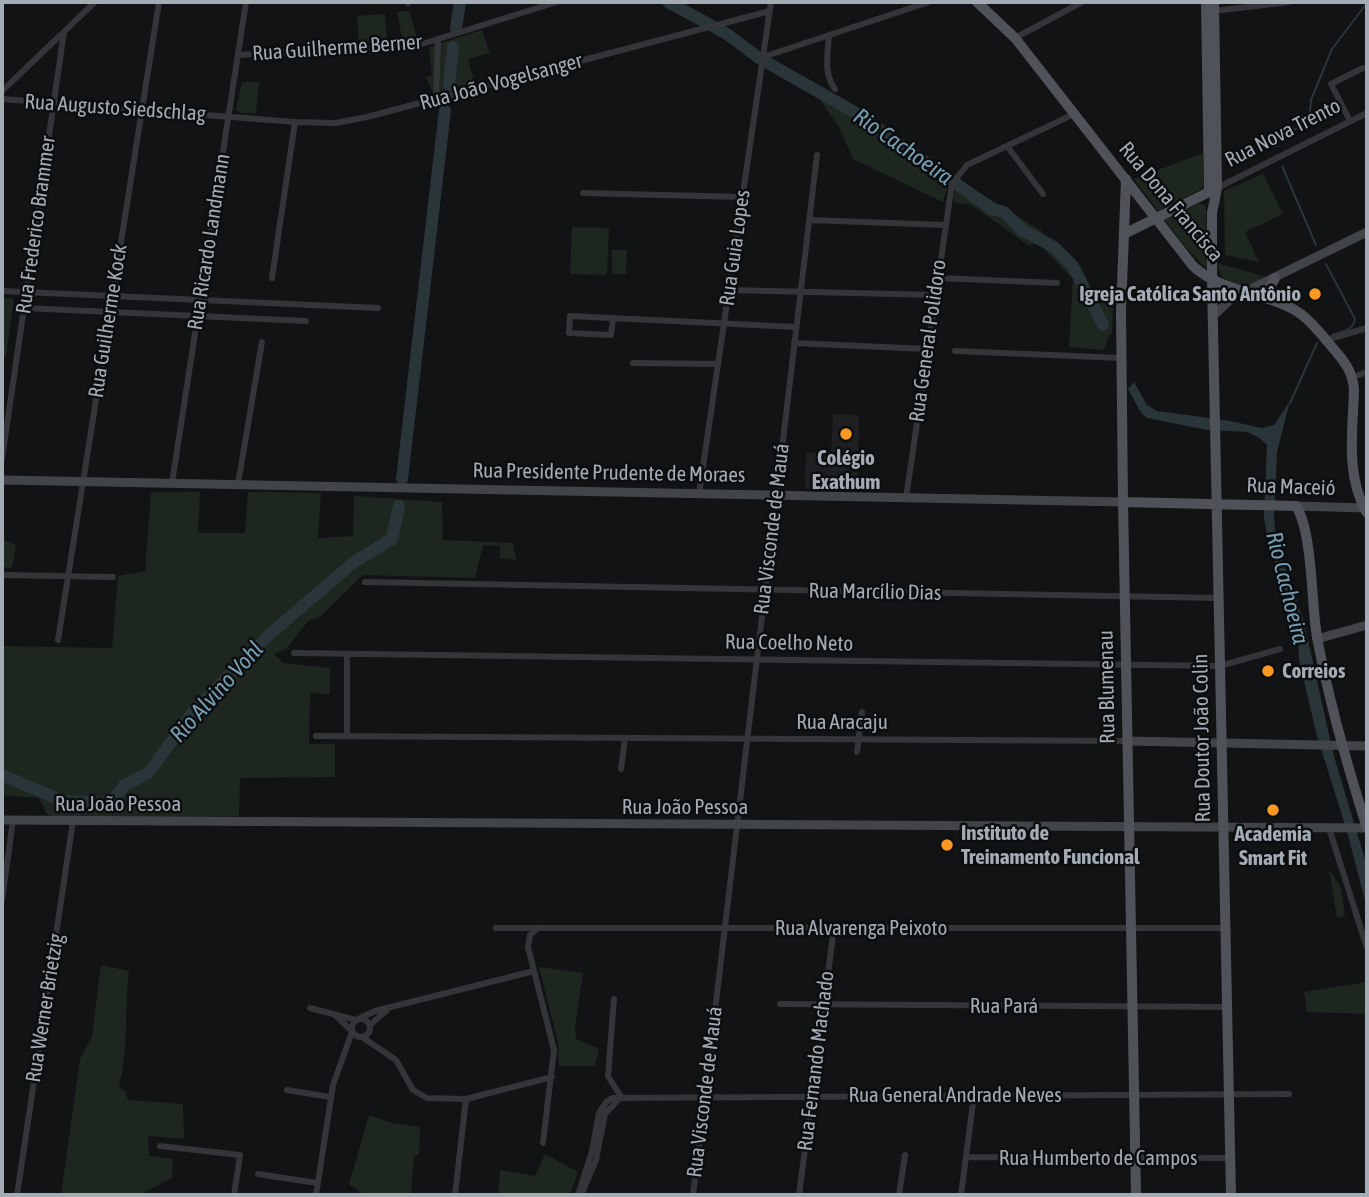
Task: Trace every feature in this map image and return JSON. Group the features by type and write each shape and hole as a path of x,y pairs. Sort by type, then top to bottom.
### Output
{"main road":[{"name":"Rua Dona Francisca","path":"978,2 1014,38 1193,266 1212,280 1271,300 1298,313 1348,365 1353,377"},
{"path":"1206,2 1209,192"},
{"path":"1209,192 1214,7"},
{"name":"Rua Blumenau","path":"1126,179 1121,358 1136,1195"},
{"name":"Rua Doutor João Colin","path":"1209,192 1212,213 1231,1195"},
{"name":"Rua Nova Trento","path":"1124,234 1209,192"},
{"path":"1271,300 1269,289 1275,278"},
{"path":"1353,377 1352,460 1355,483 1366,510"},
{"name":"Rua Presidente Prudente de Moraes","path":"1123,502 1216,504"},
{"name":"Rua Maceió","path":"1216,504 1296,506"},
{"path":"1296,506 1306,527 1317,639 1336,745 1364,828"}],"street":[{"path":"2,91 95,2"},
{"name":"Rua Guilherme Kock","path":"58,640 159,2"},
{"name":"Rua Ricardo Landmann","path":"172,483 246,2"},
{"name":"Rua Guilherme Berner","path":"238,54 422,44 557,2"},
{"name":"Rua Guia Lopes","path":"699,494 771,2"},
{"path":"762,60 929,2"},
{"path":"1014,38 1082,2"},
{"path":"1214,7 1289,2"},
{"name":"Rua João Vogelsanger","path":"228,117 295,122 349,121 769,11"},
{"name":"Rua Frederico Brammer","path":"2,459 64,32"},
{"path":"830,35 827,72 835,89"},
{"path":"436,99 438,40"},
{"path":"1350,121 1331,84 1363,68"},
{"name":"Rua Augusto Siedschlag","path":"2,99 228,117"},
{"name":"Rua Nova Trento","path":"1209,192 1367,113"},
{"path":"1043,194 1007,146 1074,114"},
{"path":"272,278 295,122"},
{"name":"Rua General Polidoro","path":"906,498 953,182 967,164 1007,146"},
{"name":"Rua Visconde de Mauá","path":"693,1195 817,155"},
{"path":"583,193 742,197"},
{"path":"809,219 945,225"},
{"path":"1213,316 1227,302 1367,232"},
{"path":"937,278 1057,283"},
{"path":"729,290 935,295"},
{"path":"2,291 378,308"},
{"path":"24,308 306,321"},
{"path":"612,318 611,335 569,333 570,316 724,323 796,327"},
{"path":"1326,340 1367,328"},
{"path":"238,484 262,342"},
{"path":"794,343 927,349"},
{"path":"955,351 1121,358"},
{"path":"633,363 718,364"},
{"path":"1353,377 1367,372"},
{"name":"Rua Presidente Prudente de Moraes","path":"2,480 1123,502"},
{"name":"Rua Maceió","path":"1296,506 1366,510"},
{"path":"2,575 113,577"},
{"name":"Rua Marcílio Dias","path":"365,582 1218,598"},
{"path":"1317,639 1367,625"},
{"name":"Rua Coelho Neto","path":"294,653 1220,666 1280,649"},
{"path":"347,736 348,654"},
{"path":"857,752 862,712"},
{"name":"Rua Aracaju","path":"316,736 1221,741 1367,746"},
{"path":"621,769 625,738"},
{"name":"Rua João Pessoa","path":"2,820 1364,828"},
{"path":"2,900 13,820"},
{"name":"Rua Werner Brietzig","path":"17,1195 73,821"},
{"path":"1329,828 1367,948"},
{"name":"Rua Alvarenga Peixoto","path":"496,928 1225,928"},
{"path":"538,928 528,940 553,1042 552,1077 543,1143"},
{"name":"Rua Fernando Machado","path":"799,1195 834,928"},
{"path":"356,1034 352,1024 357,1019 534,971"},
{"path":"579,1195 599,1113 607,1101 621,1097 608,1076 614,999"},
{"name":"Rua Pará","path":"780,1004 1227,1007"},
{"path":"310,1008 367,1020 380,1048"},
{"path":"316,1195 335,1073 356,1034 369,1029 389,1009"},
{"path":"333,1013 356,1034 396,1060 409,1085 418,1094 438,1100 466,1099 552,1077"},
{"path":"287,1090 330,1097"},
{"name":"Rua General Andrade Neves","path":"621,1097 1289,1094"},
{"path":"961,1195 974,1095"},
{"path":"455,1195 466,1099"},
{"path":"160,1146 240,1155 234,1195"},
{"path":"899,1195 905,1155"},
{"name":"Rua Humberto de Campos","path":"966,1157 1230,1158"},
{"path":"258,1174 317,1183"}],"shaded area":[{"path":"409,11 418,40 403,42 397,12"},
{"path":"385,14 387,42 359,44 357,16"},
{"path":"482,30 490,53 468,59 475,84 434,95 426,77 432,75 429,47"},
{"path":"242,82 259,82 256,113 241,113 236,110"},
{"path":"815,93 868,123 885,139 911,148 929,170 943,177 948,184 943,202 853,159 839,127"},
{"path":"1203,153 1203,188 1158,211 1134,179"},
{"path":"1263,174 1283,214 1245,232 1259,262 1225,255 1224,191"},
{"path":"962,182 1040,230 1080,266 1095,302 1113,304 1112,334 1109,335 1104,350 1069,347 1073,279 1039,244 1028,245 970,204 954,203 954,193"},
{"path":"1198,204 1206,207 1207,269 1164,219"},
{"path":"572,227 609,228 607,275 570,274"},
{"path":"612,250 627,250 626,274 612,274"},
{"path":"1216,263 1264,276 1249,284 1238,284 1222,277"},
{"path":"2,298 14,298 6,357 2,357"},
{"name":"Colégio Exathum","path":"833,414 859,415 858,490 805,489 806,453 831,453"},
{"path":"151,492 200,492 198,533 245,533 248,492 321,493 318,538 353,536 354,496 442,502 443,540 513,543 516,560 500,558 500,546 483,545 475,578 363,575 320,617 309,620 286,649 274,654 283,663 330,668 330,694 310,693 309,744 335,744 335,777 240,778 239,816 52,818 46,813 39,798 2,795 2,646 112,648 118,576 145,571"},
{"path":"5,534 4,540 16,545 12,568 2,567 2,535"},
{"path":"1329,869 1341,888 1345,916 1337,918"},
{"path":"101,965 129,971 124,1058 119,1086 125,1091 128,1100 183,1104 184,1139 148,1136 149,1156 173,1159 172,1178 142,1195 61,1195 80,1059 92,1036"},
{"path":"539,967 583,973 575,1027 576,1039 599,1049 595,1066 559,1066 558,1042"},
{"path":"1367,982 1367,1014 1307,1012 1304,992"},
{"path":"369,1115 392,1123 420,1127 419,1154 414,1157 411,1195 365,1195 349,1184"},
{"path":"545,1154 578,1172 570,1195 498,1195 500,1170 535,1176"}],"water":[{"path":"1134,382 1147,405 1157,411 1262,428 1274,425 1290,401 1277,452 1274,515 1276,540 1304,622 1333,753 1367,866 1367,908 1346,828 1317,736 1299,660 1298,633 1280,579 1273,576 1278,575 1278,571 1264,518 1267,445 1247,432 1207,430 1147,418 1141,413 1128,389"}],"waterway":[{"name":"Rio Alvino Vohl","path":"456,28 460,2"},
{"name":"Rio Cachoeira","path":"668,2 727,34 759,58 856,113 992,209 1004,212 1022,230 1054,247 1073,266 1103,325"},
{"path":"1277,146 1276,140 1279,136 1309,122 1311,100 1332,49 1367,3"},
{"name":"Rio Alvino Vohl","path":"449,85 453,47"},
{"name":"Rio Alvino Vohl","path":"402,479 445,110"},
{"path":"1282,166 1316,245"},
{"path":"1326,264 1355,319 1349,329 1332,335"},
{"path":"1290,403 1317,343"},
{"name":"Rio Alvino Vohl","path":"2,775 63,801 102,803 113,799 124,786 149,772 193,712 271,633 354,562 392,539 399,506"}],"place":[{"name":"Igreja Católica Santo Antônio","path":"1315,294"},
{"name":"Colégio Exathum","path":"846,434"},
{"name":"Correios","path":"1268,671"},
{"name":"Academia Smart Fit","path":"1273,810"},
{"name":"Instituto de Treinamento Funcional","path":"947,845"}]}
